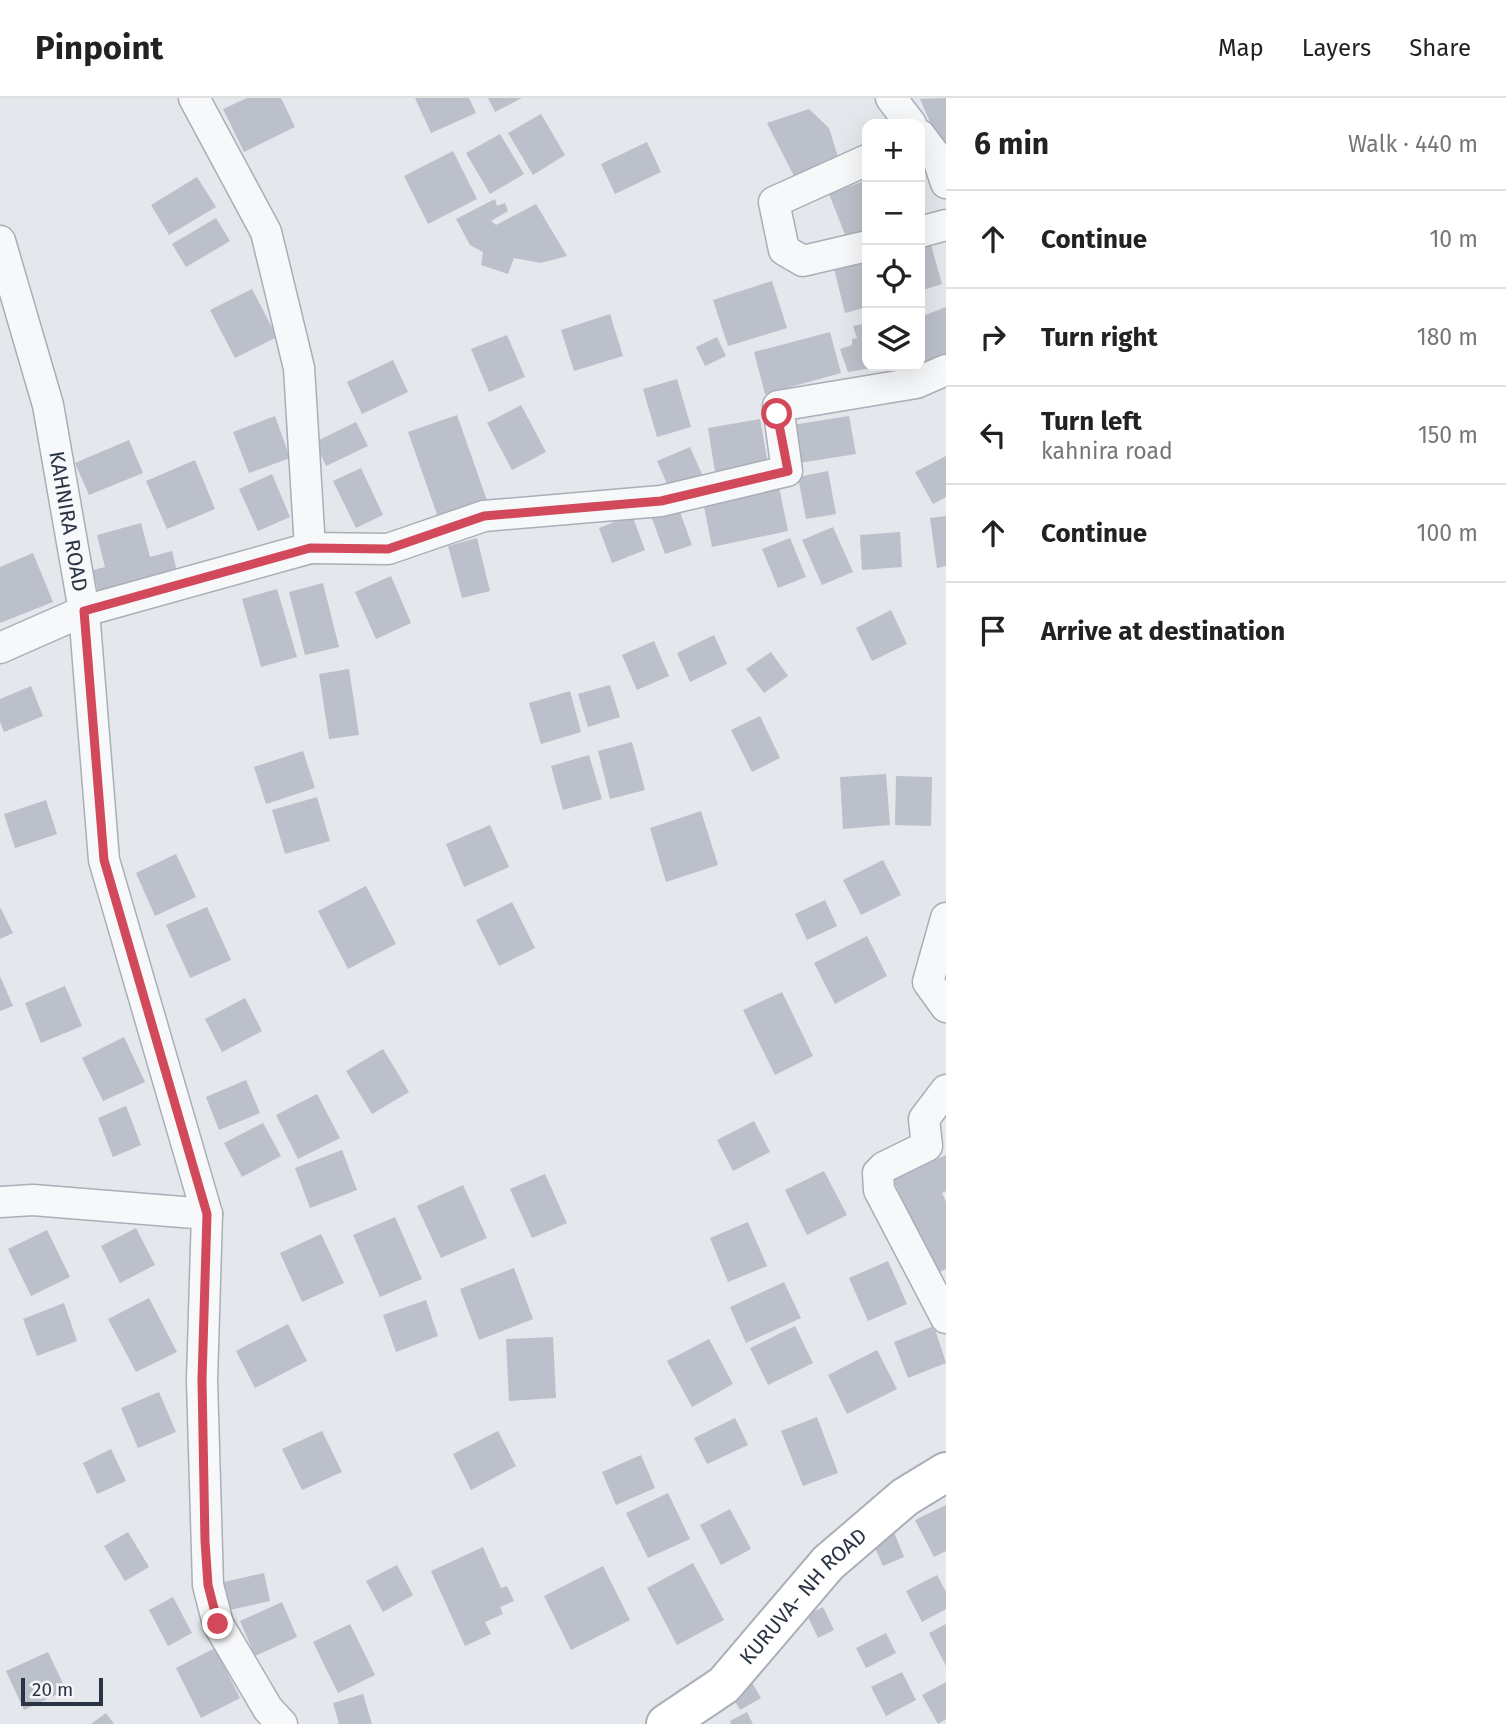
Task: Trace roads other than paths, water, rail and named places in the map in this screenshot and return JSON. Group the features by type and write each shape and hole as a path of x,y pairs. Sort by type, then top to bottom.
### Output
{"main road":[{"name":"KURUVA- NH ROAD","path":"666,1724 724,1685 828,1563 905,1497 946,1472"}],"street":[{"path":"194,98 266,232 299,368 310,548"},
{"path":"891,98 907,119"},
{"path":"925,142 938,159 946,183"},
{"path":"862,162 774,202 784,250 803,261 862,247"},
{"path":"925,231 946,225"},
{"name":"KAHNIRA ROAD","path":"0,242 48,405 84,611 104,860 207,1214 202,1380 208,1585 218,1624 268,1709 282,1724"},
{"path":"0,648 84,611 310,548 388,549 484,516 661,501 788,471 778,406 916,383 946,370"},
{"path":"946,918 928,982 946,1007"},
{"path":"946,1090 924,1119 927,1146 884,1167 878,1173 879,1190 946,1318"},
{"path":"0,1202 33,1200 207,1214"}]}
